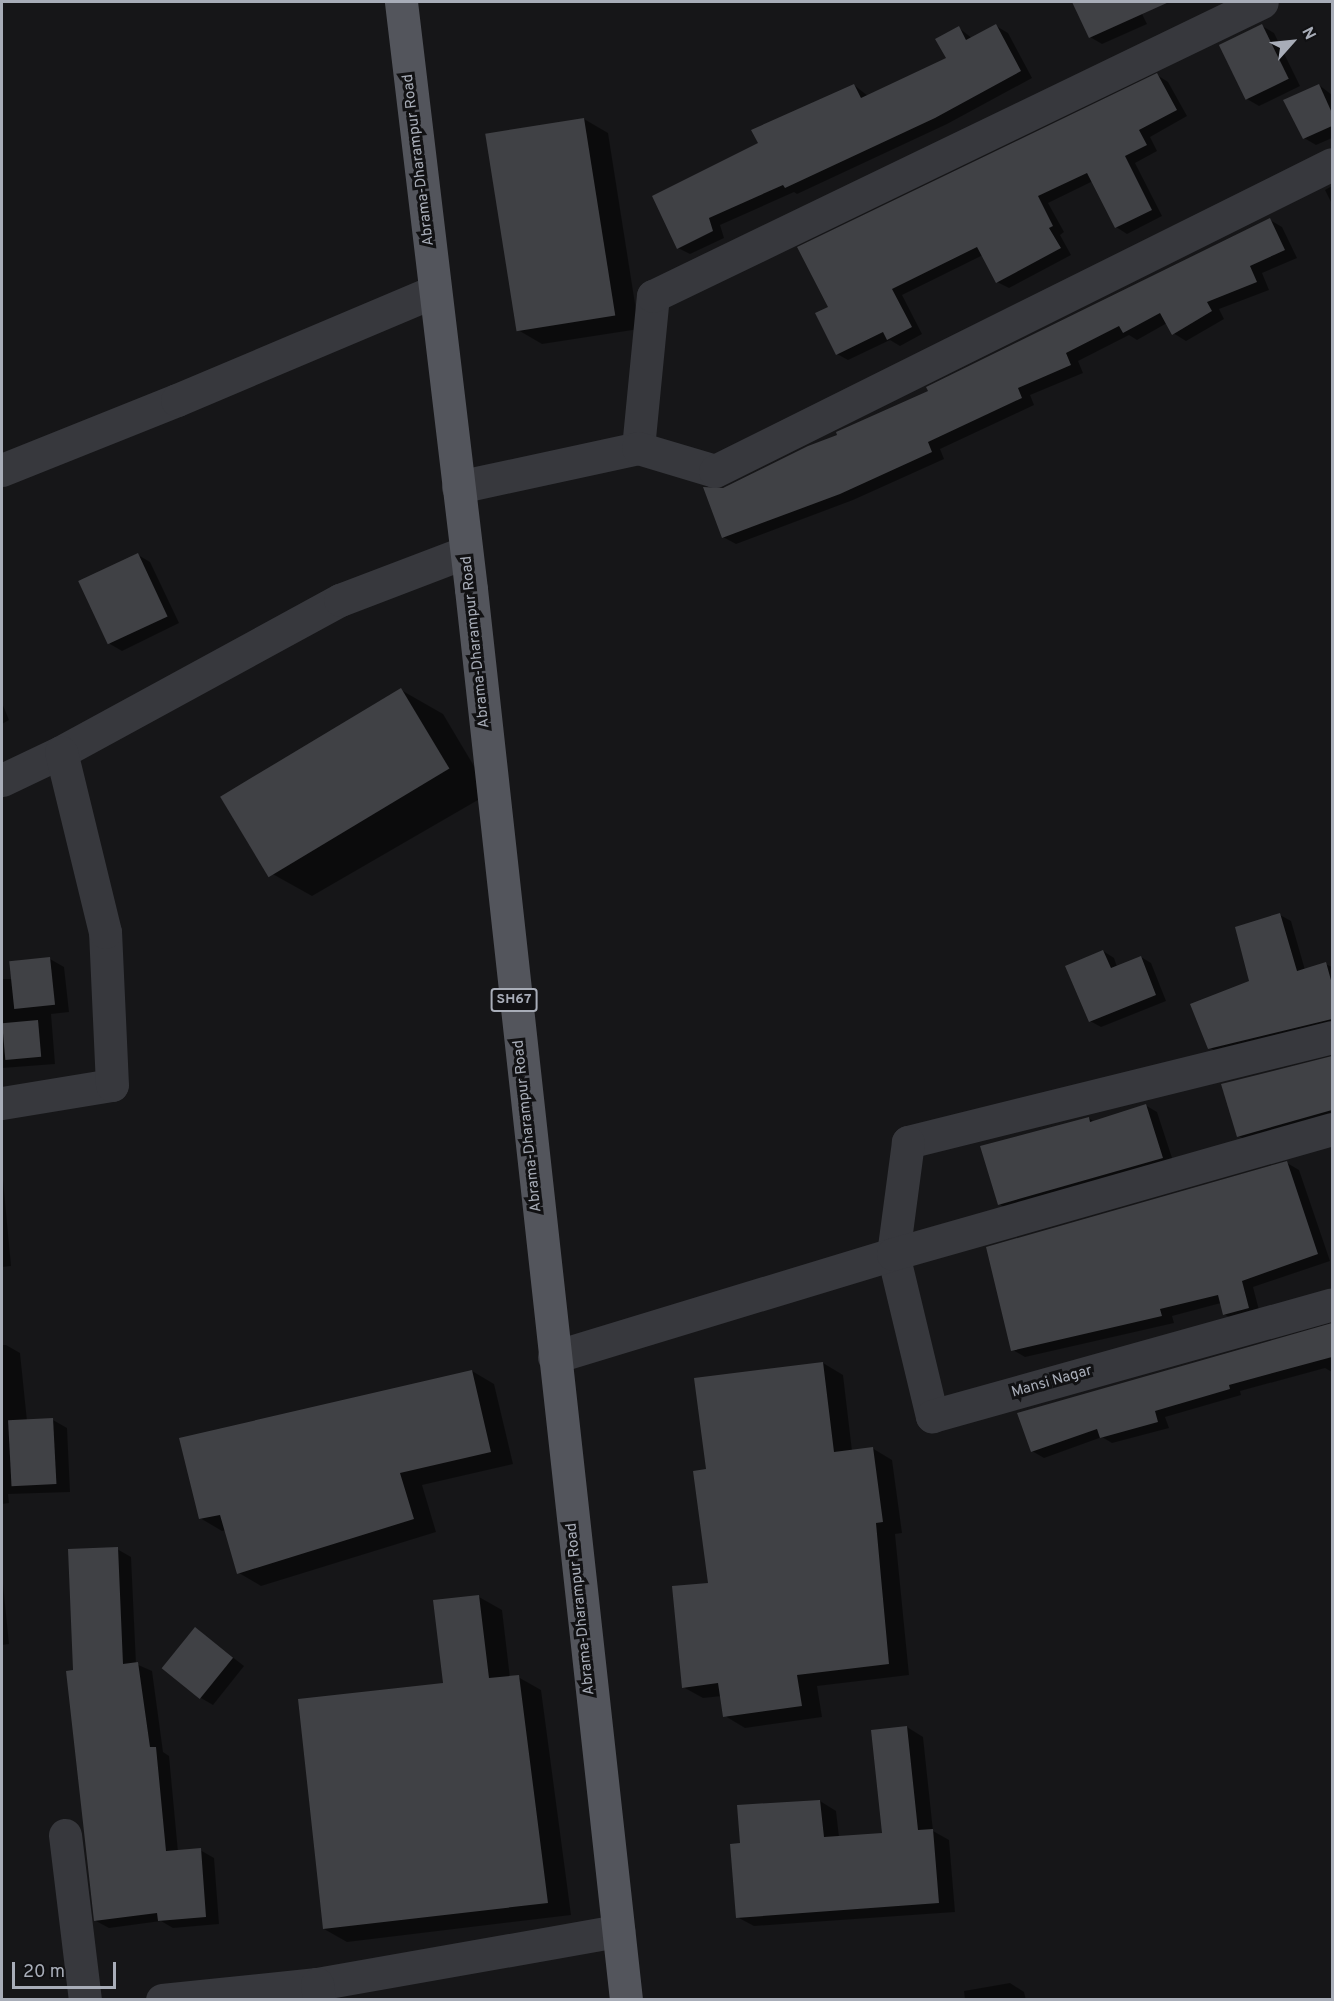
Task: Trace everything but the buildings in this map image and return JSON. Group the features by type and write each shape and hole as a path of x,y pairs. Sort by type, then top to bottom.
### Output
{"main road":[{"name":"Abrama-Dharampur Road","path":"401,2 466,552 626,2000"}],"street":[{"path":"639,448 654,296 1262,2"},
{"path":"458,487 639,448 715,471 1332,164"},
{"path":"2,470 177,400 435,291"},
{"path":"2,780 62,752 340,600 466,552"},
{"path":"2,1103 112,1085 105,932 62,752"},
{"name":"Mansi Nagar","path":"1332,1036 908,1142 893,1254 932,1416 1332,1304"},
{"path":"554,1357 893,1254 1332,1129"},
{"path":"66,1835 85,2000"},
{"path":"162,2000 318,1992 618,1932"}]}
